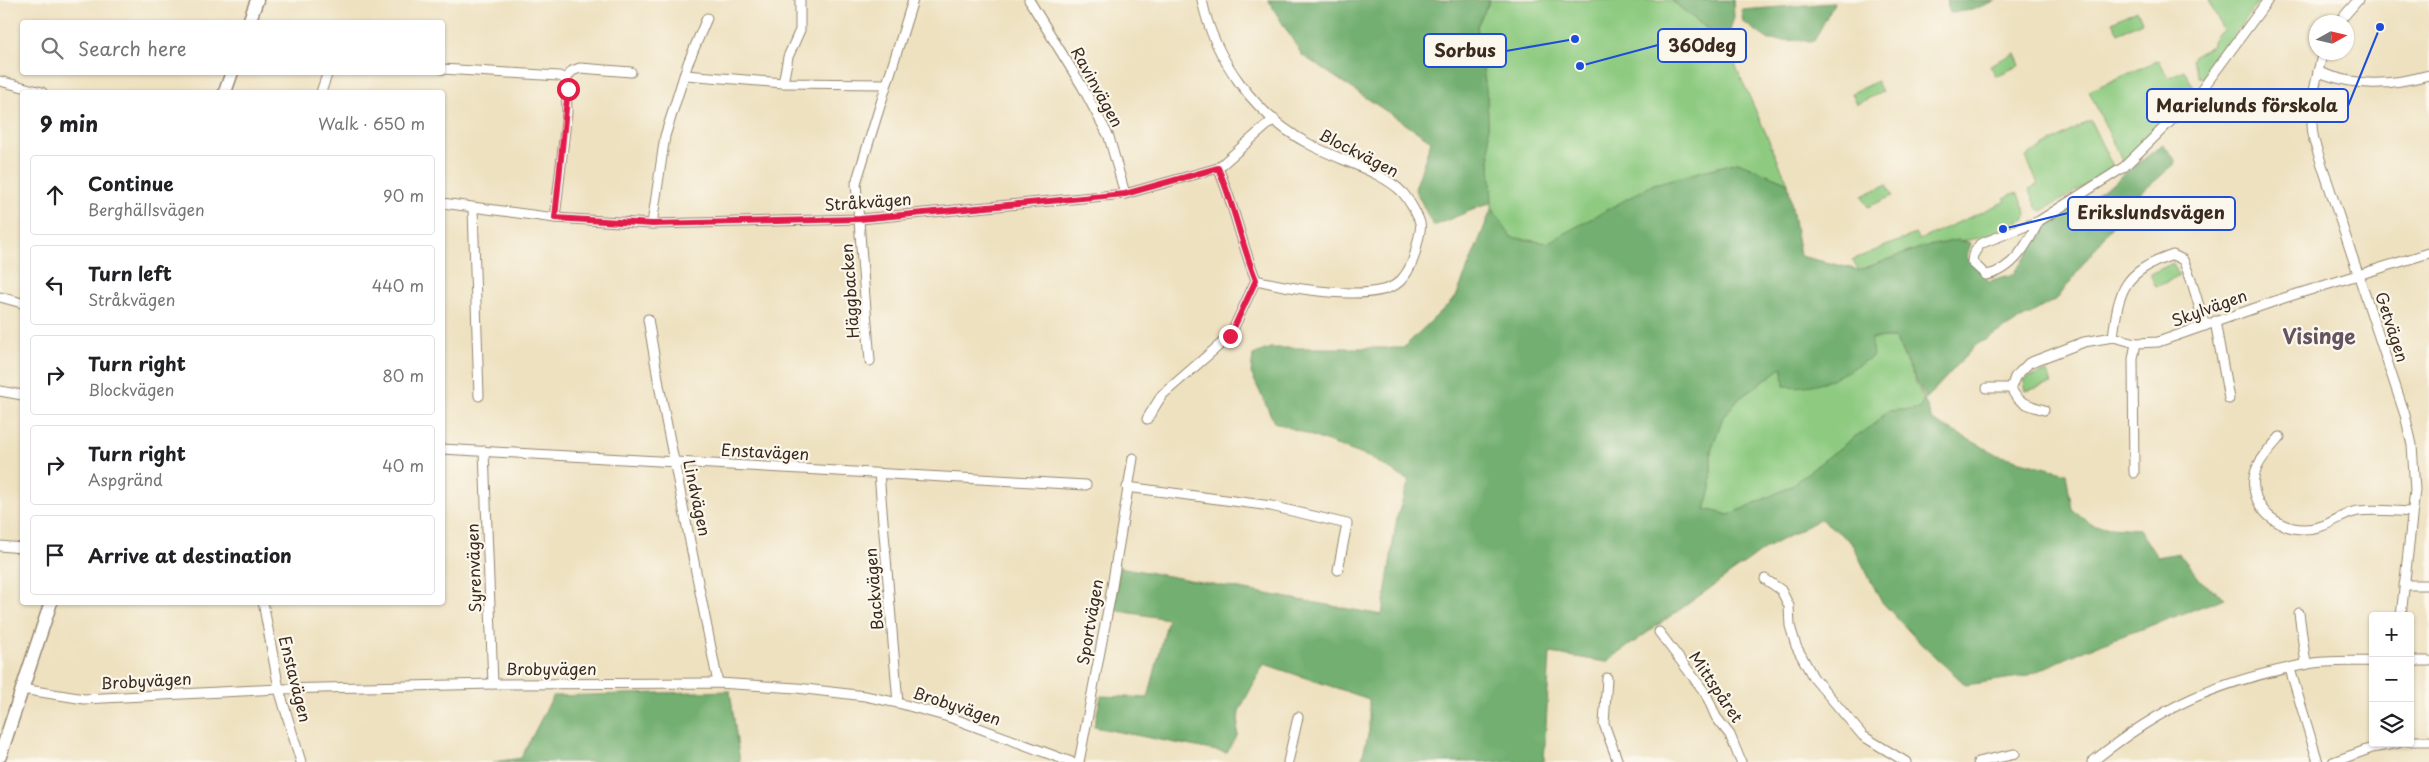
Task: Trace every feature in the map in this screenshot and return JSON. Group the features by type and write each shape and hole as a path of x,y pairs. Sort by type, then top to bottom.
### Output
{"street":[{"path":"250,20 257,0"},
{"path":"783,83 788,57 800,30 800,0"},
{"name":"Häggbacken","path":"870,361 856,183 912,0"},
{"name":"Ravinvägen","path":"1028,0 1077,78 1109,137 1125,194"},
{"path":"1202,0 1222,53 1246,92 1274,119"},
{"path":"2039,221 2027,245 1997,274 1986,275 1972,262 1973,255 1980,244 2039,221 2124,168 2200,92 2268,0"},
{"path":"2345,15 2358,0"},
{"path":"652,224 665,136 694,46 707,18"},
{"name":"Getvägen","path":"2321,60 2312,109 2313,136 2405,415 2412,445 2416,490 2411,512 2401,612"},
{"path":"555,218 567,112 566,79 572,71 580,68 631,72"},
{"path":"445,70 559,76 566,79"},
{"path":"2318,72 2339,80 2388,84 2429,75"},
{"path":"226,90 231,75"},
{"path":"322,90 327,75"},
{"path":"686,75 783,83 885,84"},
{"path":"0,81 34,90"},
{"name":"Stråkvägen","path":"445,203 555,218 652,224 860,219 1125,194 1218,168 1274,119"},
{"name":"Blockvägen","path":"1256,280 1285,287 1347,294 1381,291 1402,281 1415,255 1420,223 1403,193 1372,173 1308,144 1274,119"},
{"path":"1146,419 1162,395 1230,336 1256,280 1244,251 1231,198 1218,168"},
{"path":"473,208 479,396"},
{"name":"Skylvägen","path":"2011,388 2015,377 2029,363 2084,342 2113,337 2136,343 2158,342 2215,321 2429,253"},
{"path":"2113,337 2119,297 2128,280 2159,260 2174,255 2183,260 2192,279 2205,326"},
{"path":"0,297 20,302"},
{"name":"Lindvägen","path":"648,319 674,463 718,684"},
{"path":"2215,321 2229,399"},
{"path":"2134,473 2133,359 2136,343"},
{"path":"1987,388 2011,388 2014,396 2021,402 2044,410"},
{"path":"0,391 20,395"},
{"path":"2280,437 2255,468 2253,488 2258,505 2270,519 2302,530 2321,526 2356,512 2411,512"},
{"name":"Enstavägen","path":"445,449 1086,485"},
{"name":"Syrenvägen","path":"484,451 493,684"},
{"name":"Sportvägen","path":"1079,762 1110,599 1133,458"},
{"name":"Backvägen","path":"879,473 898,702"},
{"path":"1127,487 1264,505 1347,524 1338,570"},
{"path":"0,549 20,548"},
{"path":"1765,579 1781,590 1789,606 1790,626 1796,646 1813,676 1863,736 1906,762"},
{"path":"2404,585 2429,586"},
{"path":"0,756 50,605"},
{"name":"Enstavägen","path":"264,605 279,689 301,762"},
{"path":"2299,613 2306,664"},
{"name":"Mittspåret","path":"1659,632 1706,694 1716,717 1730,735 1741,762"},
{"path":"2092,762 2128,733 2191,697 2232,681 2306,664 2369,661"},
{"path":"2414,661 2429,661"},
{"path":"2290,668 2318,762"},
{"path":"1608,678 1604,724 1618,762"},
{"name":"Brobyvägen","path":"22,689 84,699 279,689 493,684 718,684 797,688 898,702 952,718 1071,762"},
{"path":"1288,762 1298,717"},
{"path":"2414,741 2429,741"},
{"path":"2333,762 2377,747"},
{"path":"1978,762 2015,754"}],"green space":[{"path":"1268,0 1490,0 1477,26 1487,97 1492,202 1433,226 1415,189 1431,141 1302,55"},
{"path":"1490,0 1671,0 1726,44 1788,183 1738,162 1654,184 1547,243 1511,238 1492,208 1487,97 1477,26"},
{"path":"1671,0 1733,0 1734,17 1726,44"},
{"path":"1946,0 1996,0 1972,10 1950,13"},
{"path":"2209,0 2259,0 2204,78 2199,77 2192,60 2194,56 2212,46 2215,35 2223,31"},
{"path":"1834,3 1814,41 1769,40 1743,22 1741,10"},
{"path":"2137,10 2142,22 2118,33 2112,22"},
{"path":"2015,53 2020,65 1996,76 1990,65"},
{"path":"2159,60 2168,78 2184,70 2196,91 2123,163 2089,91"},
{"path":"1877,81 1882,92 1857,104 1852,93"},
{"path":"2090,120 2114,169 2042,211 2038,209 2029,189 2038,184 2026,157"},
{"path":"2163,144 2177,162 2127,205 2058,298 1976,345 1926,399 1895,338 1871,338 1873,356 1831,379 1809,386 1784,386 1783,367 1737,400 1723,417 1711,450 1711,489 1705,509 1729,515 1788,488 1853,438 1875,424 1887,411 1919,409 1924,399 1932,420 1998,455 2066,473 2072,509 2094,526 2139,529 2157,557 2179,553 2202,582 2225,598 2087,649 2026,676 1966,685 1922,645 1881,601 1851,542 1821,519 1768,547 1606,662 1550,653 1544,762 1361,762 1369,731 1369,699 1264,664 1239,711 1237,736 1227,753 1094,727 1101,696 1148,698 1168,619 1113,610 1119,567 1382,615 1397,517 1409,481 1371,458 1274,422 1251,373 1253,355 1270,348 1403,348 1456,297 1492,208 1511,237 1547,243 1654,184 1738,162 1788,183 1800,256 1859,270 1923,247 1958,240 1971,243 1967,257 1989,281 2013,274 2054,219 2111,185"},
{"path":"1887,184 1892,196 1868,207 1862,196"},
{"path":"2014,193 2018,194 2026,213 2025,219 1980,238 1923,247 1859,270 1852,260 1915,234 1919,240 2006,201 2004,198"},
{"path":"2173,263 2179,276 2156,287 2150,274"},
{"path":"1871,338 1895,338 1924,399 1920,409 1887,411 1875,424 1853,438 1788,488 1729,515 1705,509 1711,489 1711,450 1723,417 1737,400 1783,367 1784,386"},
{"path":"2047,372 2051,384 2026,391 2023,379"},
{"path":"730,691 740,762 493,762 521,758 553,696"}],"place":[{"name":"Marielunds förskola","path":"2380,27"},
{"name":"Sorbus","path":"1575,39"},
{"name":"360deg","path":"1580,66"},
{"name":"Erikslundsvägen","path":"2003,229"}],"district":[{"name":"Visinge","path":"2319,337"}],"route":[{"path":"568,89 555,218 652,224 860,219 1125,194 1218,168 1231,198 1244,251 1256,280 1230,336"}]}
